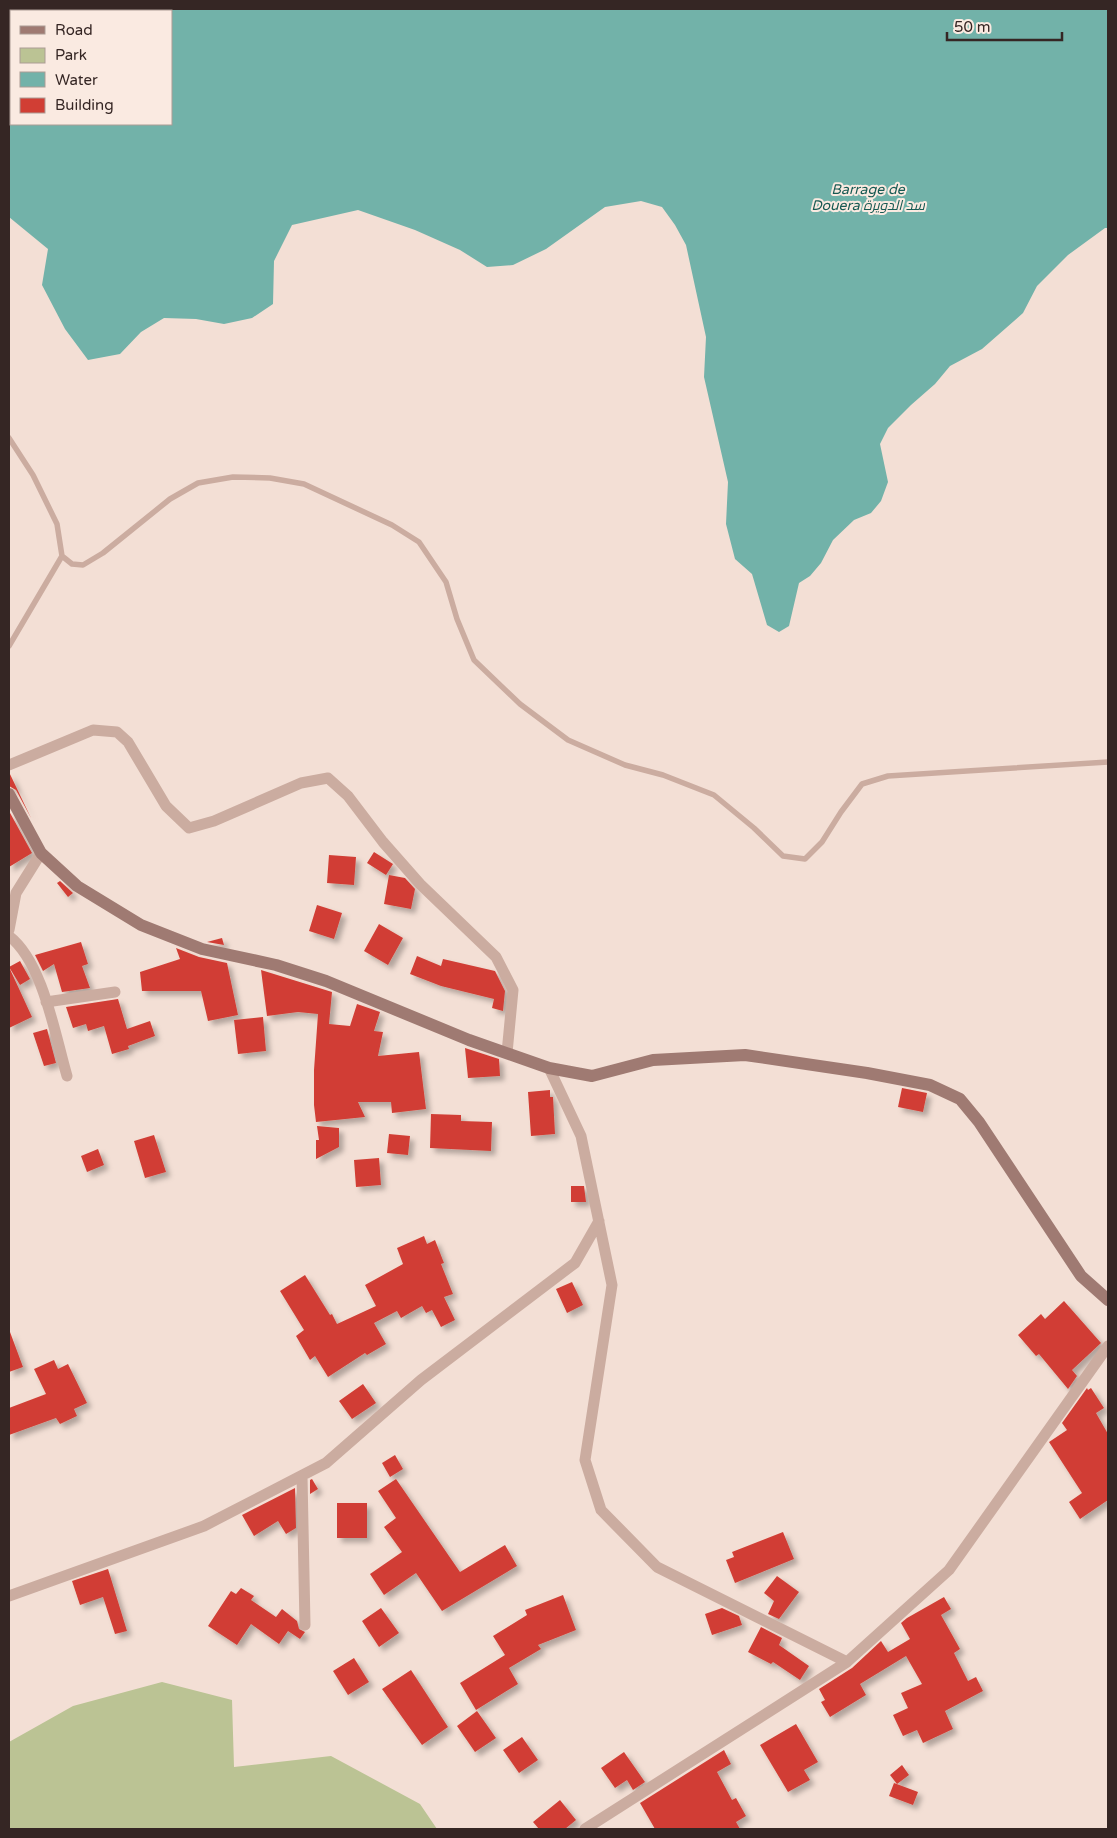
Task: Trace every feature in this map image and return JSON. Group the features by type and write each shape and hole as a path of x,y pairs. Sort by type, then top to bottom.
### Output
{"street":[{"path":"9,765 93,730 118,732 128,742 166,806 189,828 214,821 301,783 328,778 348,796 382,842 420,884 496,957 513,990 508,1053"},
{"path":"9,794 41,853 77,886 141,925 202,949 276,965 326,981 469,1040 549,1068 592,1076 653,1060 744,1055 867,1072 930,1085 960,1099 979,1122 1081,1276 1108,1300"},
{"path":"9,930 16,893 41,853"},
{"path":"9,936 18,943 33,965 46,1002 67,1076"},
{"path":"46,1002 115,992"},
{"path":"549,1068 581,1136 612,1285 585,1460 601,1510 657,1567 847,1662"},
{"path":"9,1596 204,1526 326,1463 421,1380 575,1263 599,1221"},
{"path":"585,1829 847,1662 949,1570 1108,1346"},
{"path":"302,1476 305,1625"}],"lane":[{"path":"9,438 33,475 57,524 62,556 9,646"},
{"path":"62,556 72,564 83,564 103,553 170,499 198,483 233,477 270,478 304,484 392,525 419,542 446,582 456,619 474,660 520,704 568,740 625,765 663,775 714,795 754,828 783,856 805,859 822,842 862,784 888,776 1108,762"}],"green space":[{"path":"162,1682 232,1700 234,1767 331,1756 420,1804 437,1829 9,1829 9,1742 73,1706"}],"water":[{"name":"Barrage de Douera سد الدويرة","path":"9,9 1108,9 1108,228 1105,228 1068,255 1037,286 1023,313 982,349 950,366 935,384 888,428 880,444 888,482 881,501 871,513 854,520 833,540 821,563 810,576 799,583 789,626 779,632 767,625 752,574 735,559 726,524 728,482 704,377 706,337 686,245 662,207 641,201 605,207 546,249 513,265 487,267 460,250 415,230 358,210 292,225 274,261 273,304 252,318 224,324 196,319 164,318 141,332 120,354 88,360 65,329 42,285 48,249 9,217"}],"building":[{"path":"9,772 31,818 16,790 9,786"},
{"path":"9,811 32,853 9,867"},
{"path":"374,852 393,864 386,875 367,863"},
{"path":"329,855 356,857 354,885 327,883"},
{"path":"389,875 405,878 415,889 411,909 384,904"},
{"path":"60,881 73,893 68,897 57,883"},
{"path":"317,905 342,913 334,939 309,931"},
{"path":"379,924 403,938 388,965 364,951"},
{"path":"222,938 224,945 207,942"},
{"path":"81,942 88,964 82,966 90,988 62,992 54,964 43,971 35,955"},
{"path":"176,948 199,957 227,963 238,1015 208,1021 201,991 142,991 140,972 180,959"},
{"path":"417,956 441,966 443,959 495,971 505,991 503,1011 492,1008 494,999 441,986 410,974"},
{"path":"20,961 30,979 20,985 9,967"},
{"path":"9,967 32,1017 9,1028"},
{"path":"261,970 332,992 329,1024 350,1026 357,1004 380,1012 374,1031 383,1032 378,1056 419,1052 426,1109 392,1113 391,1102 358,1102 365,1117 316,1122 314,1070 318,1014 298,1012 267,1016"},
{"path":"118,999 127,1029 150,1021 155,1036 128,1046 129,1049 112,1054 104,1026 88,1031 86,1024 73,1028 66,1007"},
{"path":"263,1017 266,1051 238,1054 234,1020"},
{"path":"47,1029 56,1063 44,1066 33,1033"},
{"path":"465,1048 499,1059 500,1076 468,1078"},
{"path":"902,1088 927,1093 923,1112 898,1107"},
{"path":"550,1090 550,1097 553,1097 555,1134 531,1136 528,1092"},
{"path":"431,1114 461,1115 461,1121 492,1122 491,1151 430,1148"},
{"path":"317,1126 339,1128 339,1147 316,1159 316,1140 319,1140"},
{"path":"389,1134 410,1136 408,1155 387,1153"},
{"path":"154,1135 166,1172 145,1178 134,1141"},
{"path":"98,1149 104,1165 87,1172 81,1156"},
{"path":"379,1158 381,1185 356,1187 354,1160"},
{"path":"571,1186 584,1186 586,1202 571,1202"},
{"path":"424,1236 427,1244 435,1240 444,1263 441,1264 453,1294 444,1297 455,1320 441,1327 432,1310 426,1313 422,1306 401,1318 397,1311 374,1323 386,1344 367,1355 365,1353 328,1377 315,1356 310,1360 296,1336 304,1330 280,1291 305,1275 337,1324 376,1306 365,1285 403,1264 397,1248"},
{"path":"572,1282 583,1305 567,1313 556,1289"},
{"path":"1064,1301 1101,1343 1072,1370 1077,1376 1068,1389 1039,1354 1036,1356 1018,1335 1041,1314 1045,1319"},
{"path":"9,1332 23,1367 9,1372"},
{"path":"54,1360 58,1369 68,1364 87,1403 74,1409 77,1416 60,1424 56,1418 9,1435 9,1408 46,1394 34,1369"},
{"path":"363,1384 376,1403 352,1419 339,1401"},
{"path":"1087,1388 1088,1390 1091,1388 1104,1408 1096,1413 1108,1434 1108,1500 1080,1519 1069,1502 1082,1493 1049,1442 1067,1430 1062,1423"},
{"path":"395,1455 403,1469 390,1477 382,1463"},
{"path":"312,1479 318,1489 310,1494 310,1480"},
{"path":"396,1479 460,1572 505,1545 517,1566 442,1611 416,1573 384,1595 370,1574 402,1552 384,1527 396,1518 378,1491"},
{"path":"295,1488 296,1528 286,1534 278,1521 254,1536 242,1515"},
{"path":"337,1503 367,1503 367,1538 337,1538"},
{"path":"783,1532 794,1559 735,1583 726,1560 734,1557 732,1552"},
{"path":"108,1569 127,1631 115,1634 103,1597 80,1605 72,1581"},
{"path":"777,1576 799,1592 779,1619 768,1614 774,1601 764,1593"},
{"path":"241,1588 254,1596 251,1600 276,1617 282,1609 297,1621 299,1629 305,1632 300,1639 288,1631 279,1644 251,1624 237,1645 208,1626 231,1591 236,1594"},
{"path":"563,1595 576,1630 538,1645 541,1649 509,1668 518,1684 476,1710 460,1683 505,1655 493,1636 527,1615 525,1610"},
{"path":"944,1597 951,1609 941,1615 960,1649 954,1653 968,1681 976,1677 983,1691 945,1711 953,1729 923,1743 917,1730 903,1736 893,1715 908,1708 901,1693 922,1684 906,1656 860,1684 866,1695 830,1717 821,1702 825,1700 819,1689 852,1668 881,1641 888,1652 910,1639 901,1623"},
{"path":"381,1608 399,1633 379,1647 362,1621"},
{"path":"722,1608 739,1616 742,1625 712,1635 705,1614"},
{"path":"761,1627 782,1638 779,1645 809,1666 800,1680 773,1662 771,1664 748,1652"},
{"path":"354,1658 369,1682 348,1695 333,1671"},
{"path":"411,1670 448,1727 422,1745 382,1689"},
{"path":"477,1711 496,1738 475,1752 457,1726"},
{"path":"796,1724 818,1762 804,1770 810,1780 788,1792 760,1745"},
{"path":"522,1737 538,1760 519,1773 503,1750"},
{"path":"724,1750 731,1764 717,1772 732,1800 736,1798 746,1816 736,1822 740,1829 655,1829 640,1803"},
{"path":"624,1752 645,1782 633,1790 627,1780 615,1788 601,1768"},
{"path":"902,1765 909,1775 897,1784 890,1775"},
{"path":"894,1783 918,1792 913,1805 889,1796"},
{"path":"560,1800 576,1820 565,1829 539,1829 533,1822"}]}
